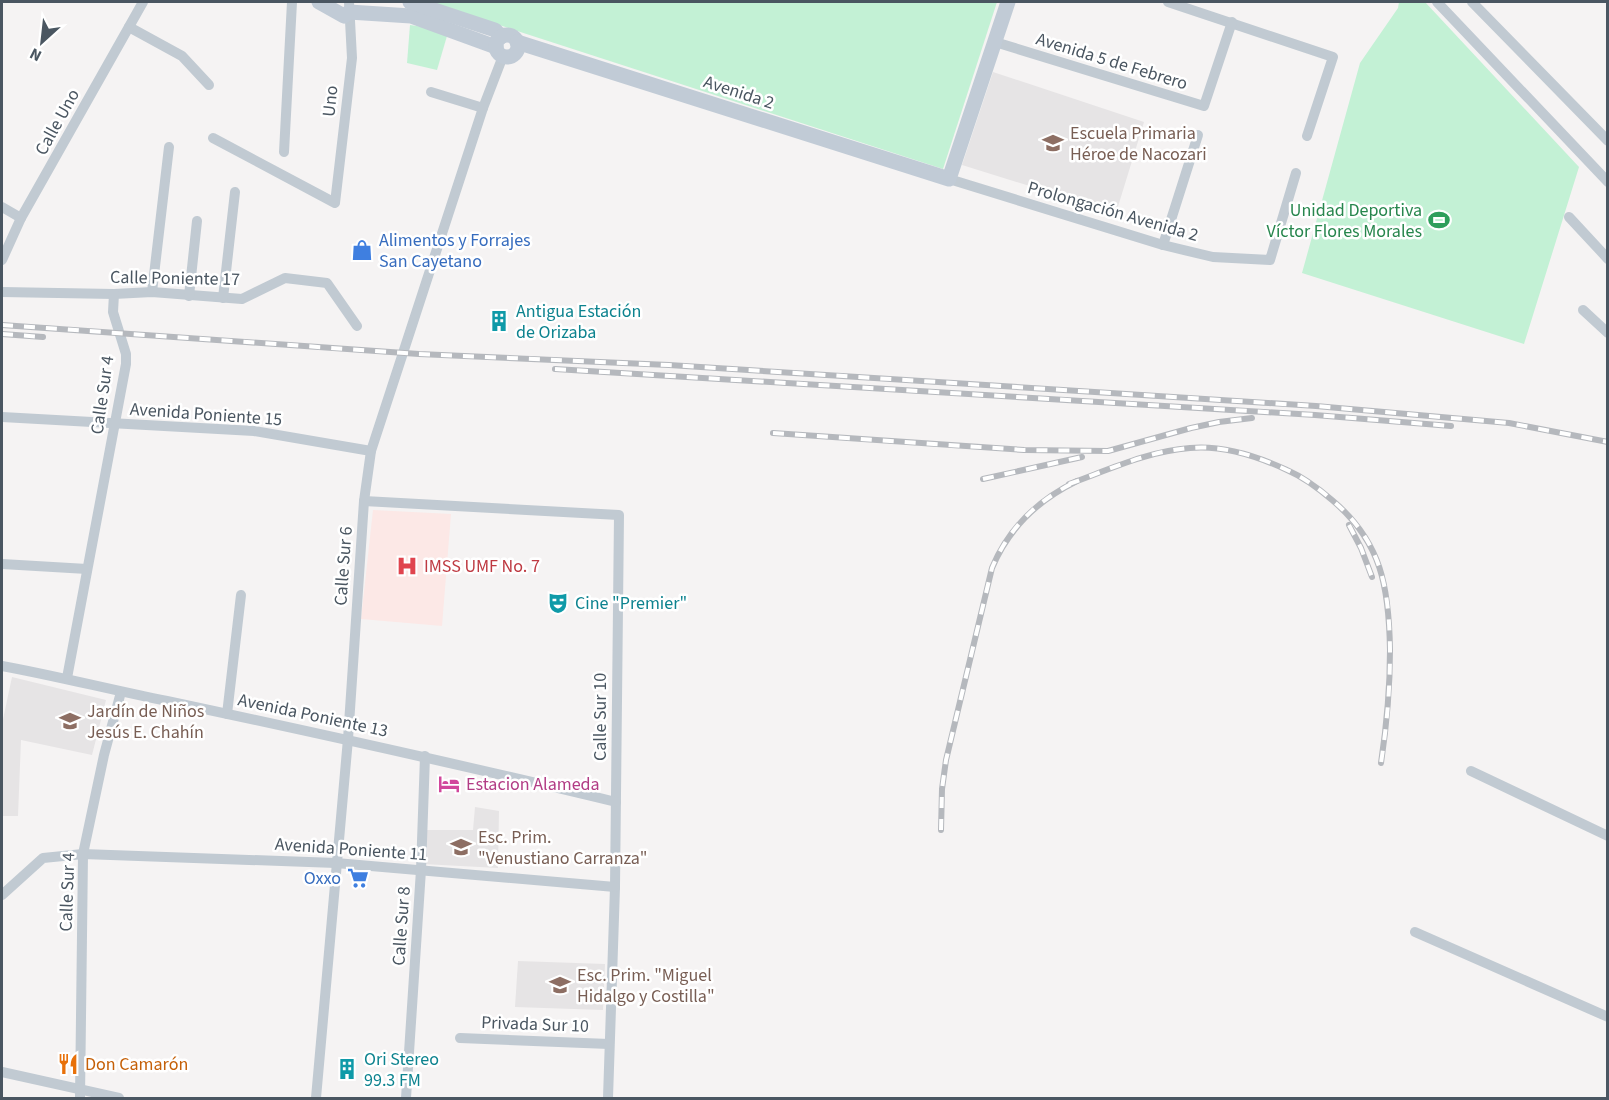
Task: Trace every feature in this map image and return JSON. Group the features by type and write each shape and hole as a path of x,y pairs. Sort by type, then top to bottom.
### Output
{"street":[{"name":"Calle Uno","path":"2,260 21,218 143,2"},
{"path":"284,152 292,2"},
{"path":"319,2 344,16 349,7 411,16 500,46"},
{"path":"411,2 495,30 500,46"},
{"path":"949,179 1008,2"},
{"path":"1168,2 1333,57 1307,136"},
{"path":"1437,2 1608,182"},
{"path":"1472,2 1608,141"},
{"name":"Uno","path":"213,138 335,203 352,58 349,7"},
{"name":"Avenida 5 de Febrero","path":"995,42 1204,106 1232,22"},
{"path":"129,27 182,57 209,85"},
{"name":"Avenida 2","path":"500,46 509,35 517,42 949,179"},
{"name":"Calle Sur 6","path":"316,1098 348,739 363,501 371,450 483,108 500,46"},
{"path":"431,92 483,108"},
{"path":"1163,245 1198,135"},
{"path":"152,292 169,147"},
{"name":"Prolongación Avenida 2","path":"949,179 1163,245 1213,257 1270,260 1296,173"},
{"path":"223,298 235,192"},
{"path":"2,207 21,218"},
{"path":"1569,217 1608,259"},
{"path":"189,296 197,221"},
{"name":"Calle Poniente 17","path":"2,292 114,294 152,292 242,299 285,278 327,283 357,326"},
{"name":"Calle Sur 4","path":"67,678 126,354 112,312 114,294"},
{"path":"1583,310 1608,333"},
{"name":"Avenida Poniente 15","path":"2,417 254,431 371,450"},
{"name":"Calle Sur 10","path":"363,501 620,515 615,887 608,1098"},
{"path":"2,564 87,569"},
{"path":"227,714 241,595"},
{"name":"Avenida Poniente 13","path":"2,666 425,756 616,802"},
{"name":"Calle Sur 4","path":"80,1095 83,854 104,755 121,692"},
{"name":"Calle Sur 8","path":"406,1098 421,870 425,756"},
{"path":"1471,771 1608,836"},
{"name":"Avenida Poniente 11","path":"2,895 44,858 83,854 336,863 615,887"},
{"path":"1415,932 1608,1017"},
{"name":"Privada Sur 10","path":"460,1038 609,1044"},
{"path":"2,1072 80,1095 119,1098"}],"shaded area":[{"name":"Escuela Primaria Héroe de Nacozari","path":"993,72 1144,122 1116,213 962,165"},
{"name":"IMSS UMF No. 7","path":"373,510 451,514 442,626 361,619"},
{"path":"12,677 106,700 92,755 21,740 18,816 2,816 2,724"},
{"name":"Esc. Prim. \"Venustiano Carranza\"","path":"475,807 499,811 498,868 423,864 425,830 473,830"},
{"name":"Esc. Prim. \"Miguel Hidalgo y Costilla\"","path":"518,961 605,964 603,1010 515,1007"}],"green space":[{"path":"428,2 997,2 943,169"},
{"name":"Unidad Deportiva Víctor Flores Morales","path":"1399,2 1425,2 1579,167 1524,344 1302,273 1360,63 1398,8"},
{"path":"410,25 424,27 447,36 437,70 407,63"}],"railway":[{"path":"2,325 419,354 669,365 1316,406 1509,423 1608,442"},
{"path":"2,334 43,337"},
{"path":"555,369 1315,415 1451,426"},
{"path":"773,433 1024,450 1108,451 1191,428 1252,418"},
{"path":"1069,484 1159,453 1190,448 1215,448 1252,456 1276,465 1305,479 1332,500 1362,532 1372,550 1388,606 1390,665 1388,707 1381,763"},
{"path":"983,479 1082,457"},
{"path":"941,830 942,789 946,760 992,568 1007,540 1026,516 1050,497 1077,481"},
{"path":"1349,525 1372,577"}],"place":[{"name":"Escuela Primaria Héroe de Nacozari","path":"1053,143"},
{"name":"Unidad Deportiva Víctor Flores Morales","path":"1439,220"},
{"name":"Alimentos y Forrajes San Cayetano","path":"362,250"},
{"name":"Antigua Estación de Orizaba","path":"499,321"},
{"name":"IMSS UMF No. 7","path":"407,566"},
{"name":"Cine \"Premier\"","path":"558,603"},
{"name":"Jardín de Niños Jesús E. Chahín","path":"70,721"},
{"name":"Estacion Alameda","path":"449,784"},
{"name":"Esc. Prim. \"Venustiano Carranza\"","path":"461,847"},
{"name":"Oxxo","path":"358,878"},
{"name":"Esc. Prim. \"Miguel Hidalgo y Costilla\"","path":"560,985"},
{"name":"Don Camarón","path":"68,1064"},
{"name":"Ori Stereo 99.3 FM","path":"347,1069"}]}
